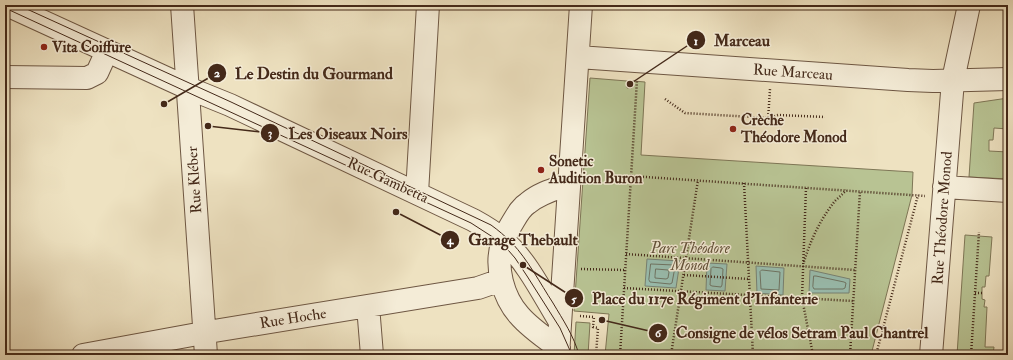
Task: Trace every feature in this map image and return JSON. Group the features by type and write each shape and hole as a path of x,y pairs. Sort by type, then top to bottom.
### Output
{"street":[{"name":"Rue Gambetta","path":"7,5 188,88 230,105 474,220 504,240 518,256 560,319"},
{"name":"Rue Kléber","path":"182,5 206,355"},
{"path":"417,194 428,5"},
{"path":"559,352 581,5"},
{"name":"Rue Théodore Monod","path":"931,355 953,80 969,5"},
{"path":"5,77 87,78 97,73 107,51"},
{"name":"Rue Marceau","path":"578,58 908,80 1008,78"},
{"path":"559,352 519,315 511,304 505,293 501,280 500,260 502,243 519,211 526,203 537,196 569,184"},
{"path":"944,192 1008,191"},
{"name":"Rue Hoche","path":"83,355 204,333 478,288 501,280"},
{"path":"368,306 372,355"}],"path":[{"path":"620,355 638,62"},
{"path":"768,119 772,71"},
{"path":"665,99 685,113 768,119 778,115 825,117"},
{"path":"631,176 918,195 944,192"},
{"path":"671,355 698,180"},
{"path":"744,183 753,355"},
{"path":"806,188 802,298 813,355"},
{"path":"803,266 812,240 823,219 846,190"},
{"path":"850,355 860,191"},
{"path":"876,355 918,195"},
{"path":"971,355 979,232"},
{"path":"626,254 855,270"},
{"path":"576,268 625,270"},
{"path":"684,275 749,279"},
{"path":"624,288 854,301"},
{"path":"975,293 982,293"},
{"path":"560,319 594,317 593,327 598,328 596,355"},
{"path":"620,351 632,355"}],"green space":[{"name":"Parc Théodore Monod","path":"590,78 627,81 627,88 632,88 633,81 645,82 641,155 913,172 912,195 871,355 605,355 609,314 574,311"},
{"path":"1008,98 1008,129 994,128 993,140 989,140 989,151 1008,152 1008,179 969,177 974,103"},
{"path":"965,235 992,237 989,276 986,276 985,287 982,287 982,299 985,300 984,307 987,307 985,347 994,347 993,355 957,355"},
{"path":"576,322 590,323 588,355 574,355"}],"water":[{"path":"647,259 680,261 676,288 645,286"},
{"path":"707,263 727,264 725,291 706,290"},
{"path":"756,266 784,268 783,295 757,293"},
{"path":"810,270 850,279 849,293 809,293"}],"tram line":[{"path":"18,5 231,102 491,225 512,243 529,264 568,328 579,355"},
{"path":"5,8 471,223 502,243 515,258 560,328 572,355"}],"place":[{"name":"Vita Coiffure","path":"44,47"},
{"name":"Marceau","path":"630,84"},
{"name":"Le Destin du Gourmand","path":"164,104"},
{"name":"Les Oiseaux Noirs","path":"208,126"},
{"name":"Crèche Théodore Monod","path":"733,129"},
{"name":"Sonetic Audition Buron","path":"541,170"},
{"name":"Garage Thebault","path":"396,212"},
{"name":"Place du 117e Régiment d'Infanterie","path":"523,265"},
{"name":"Consigne de vélos Setram Paul Chantrel","path":"602,320"}]}
